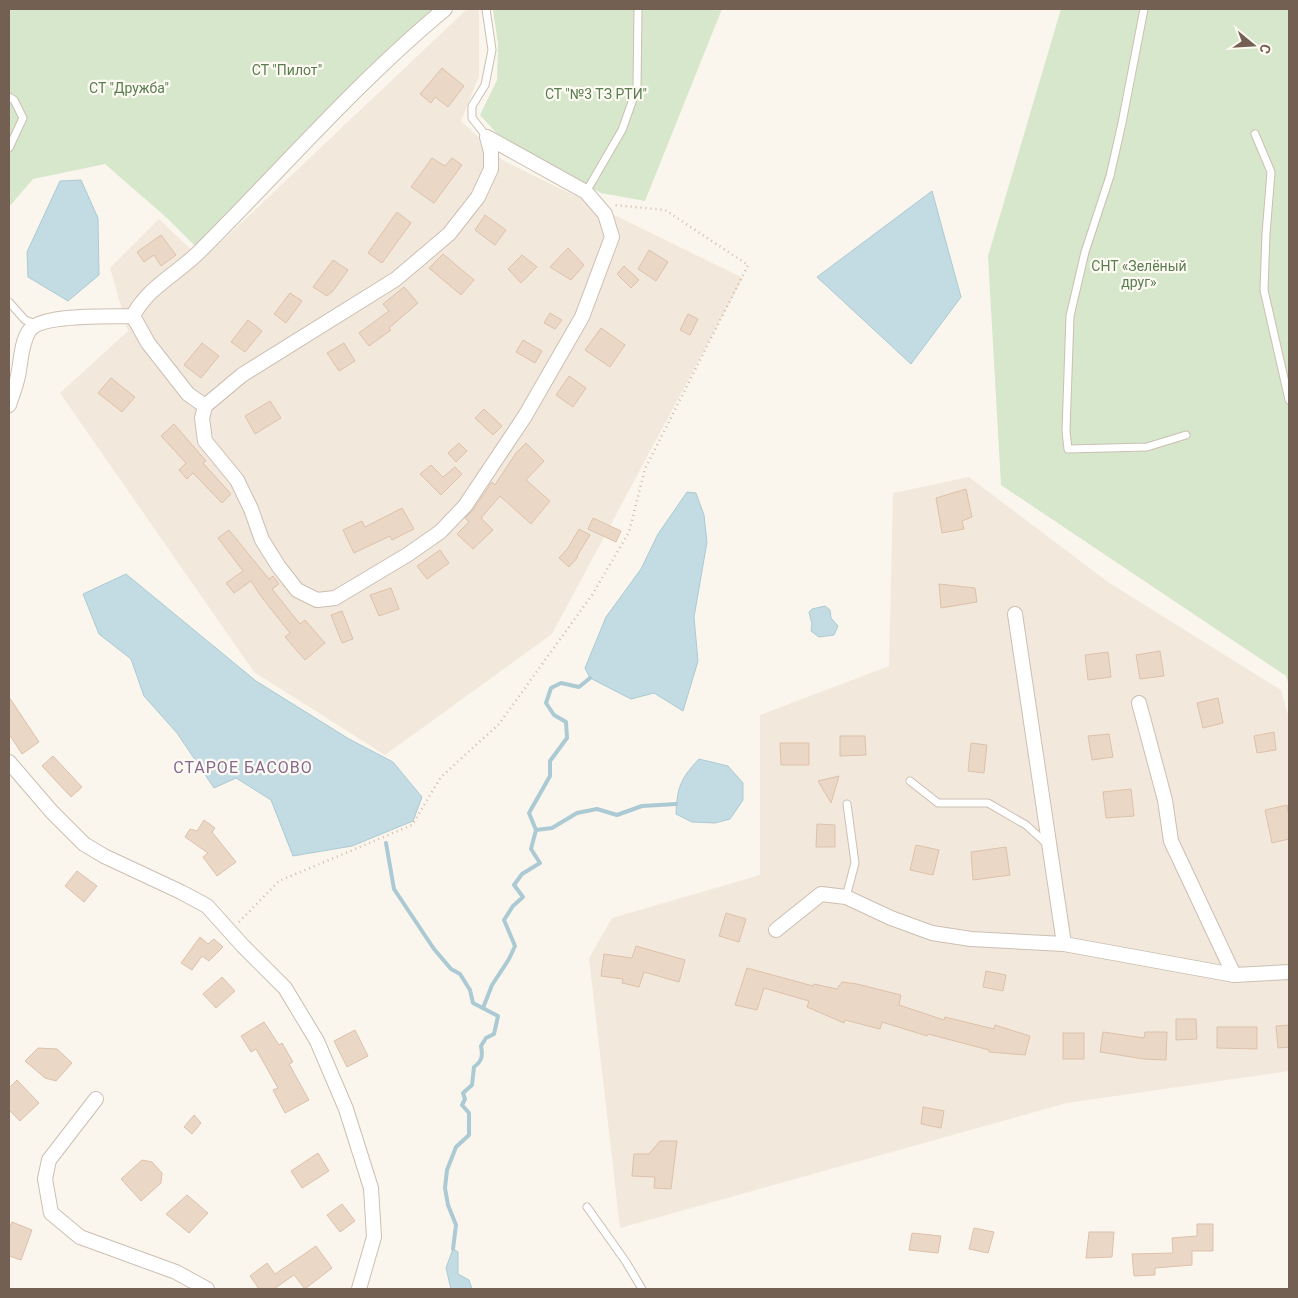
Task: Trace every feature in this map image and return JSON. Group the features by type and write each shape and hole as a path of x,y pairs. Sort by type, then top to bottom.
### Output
{"street":[{"path":"133,316 139,305 157,286 201,251 352,93 445,9"},
{"path":"487,137 586,192 605,214 612,238 582,317 525,416 465,506 440,532 407,555 335,598 317,600 298,590 279,567 262,540 251,509 237,480 205,440 202,418 205,406 242,375 396,279 450,234 478,198 491,169 491,152 487,137"},
{"path":"9,405 29,330 36,324 58,318 133,316"},
{"path":"133,316 148,343 188,394 205,406"},
{"path":"1015,614 1064,944"},
{"path":"1139,703 1165,800 1171,841 1234,976"},
{"path":"9,762 52,812 84,844 104,856 207,906 285,988 317,1041 346,1109 371,1188 374,1237 359,1289"},
{"path":"776,930 821,894 846,897 891,918 932,933 971,939 1064,944 1234,976 1289,972"},
{"path":"96,1099 49,1160 45,1180 51,1213 80,1237 176,1272 207,1289"}],"lane":[{"path":"486,9 492,50 486,85 472,106 472,118 487,137"},
{"path":"586,192 622,130 637,88 638,9"},
{"path":"1144,9 1110,176 1085,252 1070,316 1066,431 1068,449 1147,447 1186,435"},
{"path":"9,97 14,100 23,118 9,148"},
{"path":"1255,134 1271,172 1264,290 1289,400"},
{"path":"9,302 25,320 36,324"},
{"path":"910,781 938,803 988,803 1026,825 1050,846"},
{"path":"846,897 855,863 847,804"},
{"path":"587,1207 626,1262 642,1289"}],"path":[{"path":"230,932 279,882 412,825 441,777 499,724 592,595 629,532 645,469 748,265 664,210 596,203"}],"shaded area":[{"path":"467,9 479,9 479,76 461,121 504,161 743,278 552,634 385,755 254,672 60,393 128,331 110,268 159,219 202,260"},
{"path":"969,477 1108,582 1281,690 1289,718 1289,1071 1067,1103 620,1228 589,958 612,918 760,875 760,715 889,666 893,493"}],"green space":[{"path":"9,9 433,9 197,248 167,218 105,164 33,179 9,207"},
{"name":"СТ \"№3 ТЗ РТИ\"","path":"493,9 722,9 645,201 601,193 502,139 480,115 497,80 498,44"},
{"name":"СНТ «Зелёный друг»","path":"1061,9 1289,9 1289,685 1286,676 1001,485 988,256"}],"water":[{"path":"81,180 98,218 99,275 68,301 28,277 27,252 60,181"},
{"path":"932,191 961,297 911,364 817,277"},
{"path":"687,492 696,493 704,515 707,542 694,617 698,661 683,711 654,693 631,699 590,678 585,668 606,617 641,569 658,534"},
{"path":"126,574 256,681 349,739 393,762 422,797 413,821 352,846 293,856 271,800 236,778 214,788 177,733 144,696 131,659 99,634 83,594"},
{"path":"825,606 830,610 831,618 838,626 834,635 819,637 811,631 812,624 809,612 812,609"},
{"path":"699,759 728,766 743,783 743,800 730,819 715,823 692,822 676,814 677,797 681,784"},
{"path":"453,1249 458,1252 458,1274 469,1280 472,1289 451,1289 446,1268"}],"building":[{"path":"442,68 464,86 448,107 435,97 431,103 420,94"},
{"path":"432,158 445,166 452,158 462,165 434,203 411,187"},
{"path":"397,212 411,223 382,263 368,253"},
{"path":"485,215 506,230 495,245 475,230"},
{"path":"161,235 176,255 161,266 154,255 144,262 137,252"},
{"path":"568,248 584,265 571,280 550,267"},
{"path":"649,250 668,262 656,281 638,269"},
{"path":"443,254 474,280 461,295 429,268"},
{"path":"522,255 537,267 521,283 508,269"},
{"path":"333,260 348,270 333,291 327,296 313,287"},
{"path":"624,266 639,280 631,288 617,274"},
{"path":"404,287 418,303 389,328 391,330 369,346 359,333 389,311 383,304"},
{"path":"290,293 302,301 286,323 274,314"},
{"path":"550,313 562,320 555,329 544,323"},
{"path":"688,314 698,319 690,335 680,330"},
{"path":"248,320 262,331 245,352 231,342"},
{"path":"601,328 625,345 610,367 585,350"},
{"path":"523,340 542,351 535,363 516,352"},
{"path":"202,343 219,356 201,378 184,365"},
{"path":"344,343 355,361 339,371 327,353"},
{"path":"569,376 586,388 573,407 556,395"},
{"path":"111,378 135,397 122,412 98,393"},
{"path":"270,401 281,418 255,434 245,416"},
{"path":"484,409 502,426 493,435 475,418"},
{"path":"174,424 206,461 203,463 231,494 222,503 193,473 187,479 179,470 186,463 161,436"},
{"path":"459,443 467,451 456,462 448,453"},
{"path":"526,443 544,461 526,480 550,501 531,524 500,496 481,518 493,530 473,549 457,534 469,522 465,518 492,482 495,485 516,453"},
{"path":"431,465 443,477 455,467 462,474 441,495 420,474"},
{"path":"966,489 972,517 962,521 964,529 942,533 936,498"},
{"path":"402,508 414,529 392,540 390,536 354,553 343,530 362,521 365,527"},
{"path":"593,518 621,531 616,542 588,529"},
{"path":"579,529 590,535 578,557 569,567 559,558 568,548"},
{"path":"229,530 269,579 273,576 279,584 272,589 300,624 305,620 325,643 305,660 285,637 290,633 251,581 234,593 226,583 243,571 218,538"},
{"path":"440,550 449,563 427,579 417,566"},
{"path":"939,584 975,588 977,602 941,608"},
{"path":"391,588 399,609 379,616 370,595"},
{"path":"342,611 353,639 342,643 331,615"},
{"path":"1160,651 1164,676 1140,679 1136,655"},
{"path":"1108,652 1111,677 1088,680 1085,655"},
{"path":"9,697 39,742 22,754 9,734"},
{"path":"1218,698 1223,723 1203,728 1197,703"},
{"path":"1274,732 1276,750 1257,753 1254,736"},
{"path":"1109,734 1113,757 1092,760 1088,736"},
{"path":"840,736 865,736 866,755 840,756"},
{"path":"780,743 809,743 809,765 781,765"},
{"path":"971,743 987,745 984,773 968,771"},
{"path":"53,756 82,787 71,797 42,766"},
{"path":"839,776 831,803 818,781"},
{"path":"1131,789 1134,816 1106,818 1103,792"},
{"path":"1287,805 1289,839 1272,843 1265,810"},
{"path":"204,820 215,828 212,832 236,862 217,876 203,857 208,853 185,837 190,829 197,831"},
{"path":"817,824 835,825 835,847 816,847"},
{"path":"916,845 939,850 933,875 910,870"},
{"path":"1006,847 1010,875 973,880 971,852"},
{"path":"77,871 97,886 84,902 65,886"},
{"path":"726,913 746,919 739,942 719,936"},
{"path":"200,937 208,944 214,939 223,947 209,961 202,956 192,970 181,963"},
{"path":"636,946 685,960 679,982 644,972 639,987 622,983 623,979 601,976 604,954 632,958"},
{"path":"747,968 813,986 814,984 837,989 842,982 901,995 899,1005 944,1020 945,1017 994,1029 995,1025 1030,1036 1025,1055 989,1052 989,1050 928,1034 927,1036 882,1022 880,1029 845,1020 844,1023 807,1007 809,1001 764,988 757,1010 735,1005"},
{"path":"986,971 1006,975 1003,991 983,987"},
{"path":"222,977 235,991 216,1008 203,994"},
{"path":"1176,1019 1196,1019 1197,1039 1176,1040"},
{"path":"264,1022 279,1045 282,1043 293,1062 289,1064 309,1100 285,1113 273,1090 278,1088 256,1049 251,1052 241,1036"},
{"path":"1289,1025 1289,1047 1278,1048 1276,1026"},
{"path":"1217,1027 1257,1027 1257,1049 1217,1048"},
{"path":"355,1030 368,1056 347,1067 334,1041"},
{"path":"1103,1032 1144,1038 1145,1032 1167,1032 1166,1060 1144,1059 1100,1052"},
{"path":"1063,1033 1084,1033 1084,1059 1063,1059"},
{"path":"38,1048 57,1049 72,1063 56,1081 45,1078 25,1061"},
{"path":"17,1080 39,1103 20,1121 9,1110 9,1088"},
{"path":"923,1107 944,1111 941,1128 921,1124"},
{"path":"194,1115 201,1123 192,1134 184,1127"},
{"path":"660,1141 677,1141 671,1189 654,1188 655,1177 632,1176 634,1154 649,1154"},
{"path":"318,1153 329,1171 302,1188 291,1171"},
{"path":"142,1160 152,1162 162,1173 161,1183 141,1201 121,1179"},
{"path":"187,1195 208,1213 189,1233 166,1214"},
{"path":"342,1204 355,1221 340,1232 327,1215"},
{"path":"12,1222 32,1230 21,1260 9,1256 9,1229"},
{"path":"1197,1224 1213,1224 1213,1251 1192,1251 1192,1265 1155,1268 1155,1275 1134,1276 1132,1254 1173,1253 1172,1238 1197,1236"},
{"path":"974,1228 994,1232 988,1253 969,1249"},
{"path":"1089,1232 1114,1232 1112,1257 1086,1258"},
{"path":"912,1233 941,1236 938,1253 909,1250"},
{"path":"316,1246 332,1268 305,1289 294,1275 274,1289 259,1289 250,1276 267,1263 275,1274"}],"waterway":[{"path":"483,1008 492,985 515,946 504,920 513,906 523,897 514,885 522,874 540,863 531,849 536,830 529,813 550,776 550,761 567,738 566,722 554,715 546,703 551,688 561,683 579,687 590,678"},
{"path":"536,830 552,828 577,813 597,809 617,815 642,806 676,804"},
{"path":"386,843 394,889 434,949 451,969 460,974 470,990 473,1003 498,1016 494,1034 486,1038 481,1046 481,1058 474,1067 472,1085 463,1093 465,1099 462,1105 469,1113 469,1135 456,1147 447,1170 445,1188 448,1205 456,1225 453,1249"}],"district":[{"name":"СТАРОЕ БАСОВО","path":"243,767"}],"park label":[{"name":"СТ \"Пилот\"","path":"287,70"},
{"name":"СТ \"Дружба\"","path":"129,88"}]}
